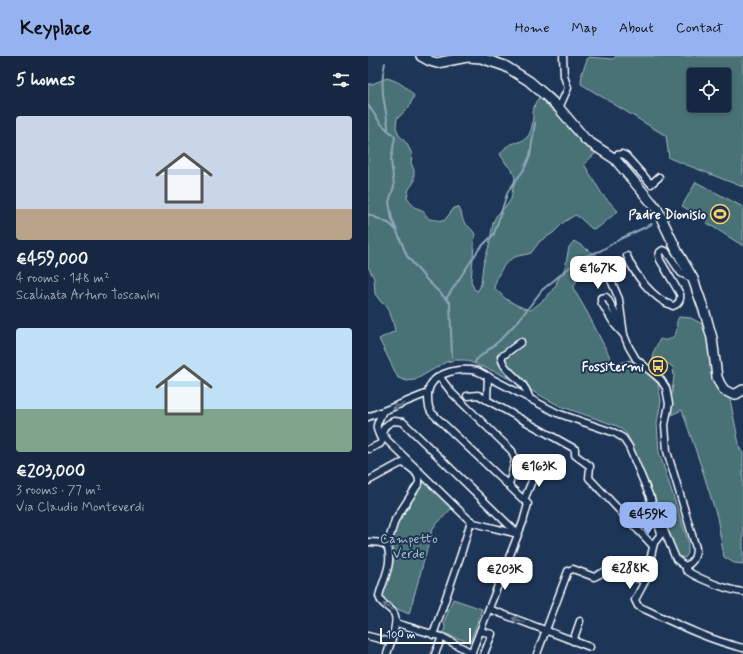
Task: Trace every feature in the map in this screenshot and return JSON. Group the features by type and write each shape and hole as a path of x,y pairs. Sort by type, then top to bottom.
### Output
{"street":[{"path":"421,56 437,63 467,57 481,58 505,66 529,81 559,108 591,144 615,159 657,209 677,251 693,279 712,338 718,381 724,390 732,394 736,394 743,390"},
{"path":"559,108 568,88 564,76 563,56"},
{"path":"615,159 617,155 622,154 626,156 650,184 660,178"},
{"path":"627,256 633,268 646,285 670,305 673,306 677,304 681,298 660,260 660,252 663,250 666,251 681,273 693,279"},
{"path":"607,271 619,299 624,335"},
{"path":"624,335 615,325 601,302 602,298 606,297 609,299 636,360 661,380 666,388 668,404 665,425 667,451 696,548 695,558 686,566"},
{"path":"521,342 501,356 502,361 508,370 523,385 530,398"},
{"path":"396,624 442,637 472,653 523,522 528,504 431,412 428,405 428,393 431,386 439,376 449,371 466,369 477,371 488,376 557,413 608,430 620,436 629,447 676,559 686,566 686,570 694,575 731,590 743,592"},
{"path":"439,376 452,393 512,451 515,460 509,486"},
{"path":"487,400 488,376"},
{"path":"368,417 382,413 428,393"},
{"path":"467,396 478,395 575,449 575,455 590,466 589,478 653,546"},
{"path":"369,449 380,444 382,441 376,430 376,425 382,413"},
{"path":"394,421 404,422 518,534 471,521 388,441 382,433 382,430 389,423 394,421"},
{"path":"368,481 403,463 416,473 419,479 419,483 396,520 387,546"},
{"path":"524,500 538,469"},
{"path":"651,498 648,510 659,527 661,534 654,543 644,581 635,602 638,606 703,635 723,643 743,648"},
{"path":"433,635 471,521"},
{"path":"368,542 384,544 390,552 390,558 379,596 384,605 396,616 396,624 387,654"},
{"path":"537,654 569,570 573,569 594,577 604,572 613,570 644,581"},
{"path":"489,609 590,647"},
{"path":"573,641 580,621"},
{"path":"480,631 492,634 484,654"},
{"path":"368,636 391,642"},
{"path":"436,654 442,637"}],"green space":[{"path":"616,56 743,56 743,187 669,158 666,136 581,84 582,73 588,57 613,59"},
{"path":"387,78 402,85 414,96 409,107 397,119 396,127 399,135 407,144 412,154 411,163 414,170 414,182 409,189 407,197 414,207 422,210 429,219 444,221 454,208 458,207 460,209 464,221 475,234 471,281 474,289 478,291 481,284 483,265 489,246 493,223 496,216 511,199 515,177 512,170 500,154 509,145 526,139 531,131 537,100 541,96 597,152 584,164 602,194 618,211 599,227 592,229 575,215 564,222 553,233 540,241 531,253 515,257 507,262 499,274 494,288 509,301 531,310 546,298 556,285 565,268 569,247 574,241 604,260 579,276 573,288 614,365 630,360 651,376 658,384 661,401 657,423 659,452 688,541 688,553 685,558 680,557 675,551 631,442 626,433 617,426 560,406 498,373 465,360 446,362 415,380 407,381 398,378 379,339 395,331 393,322 388,307 381,302 375,294 374,278 368,267 368,84 372,84"},
{"name":"Padre Dionisio","path":"696,182 743,207 743,246 707,223 708,221 682,206"},
{"path":"679,317 691,318 702,324 724,393 730,399 740,449 743,453 743,564 734,563 724,557 717,517 682,410 669,416 674,376 673,367 665,362 653,362 653,353 660,339 667,340 673,337 676,332 677,320"},
{"name":"Campetto Verde","path":"423,479 452,508 433,528 409,614 388,605 381,598 392,562 393,555 390,546 399,520"},
{"path":"453,599 482,609 470,642 447,634 445,637 442,636 445,628 444,622"}],"waterway":[{"path":"385,63 382,85 388,129"},
{"path":"368,105 380,123 395,137 391,160 394,186 389,202 392,219 407,256 425,278 450,303 452,357"},
{"path":"446,299 479,249 494,234 508,191 523,171 530,156 535,123"},
{"path":"368,214 390,224 396,230"},
{"path":"475,363 476,360 499,341 519,320 542,290 570,267 585,256 600,251 622,238 652,224"}],"place":[{"name":"Padre Dionisio","path":"720,214"},
{"name":"Fossitermi","path":"658,366"}]}
